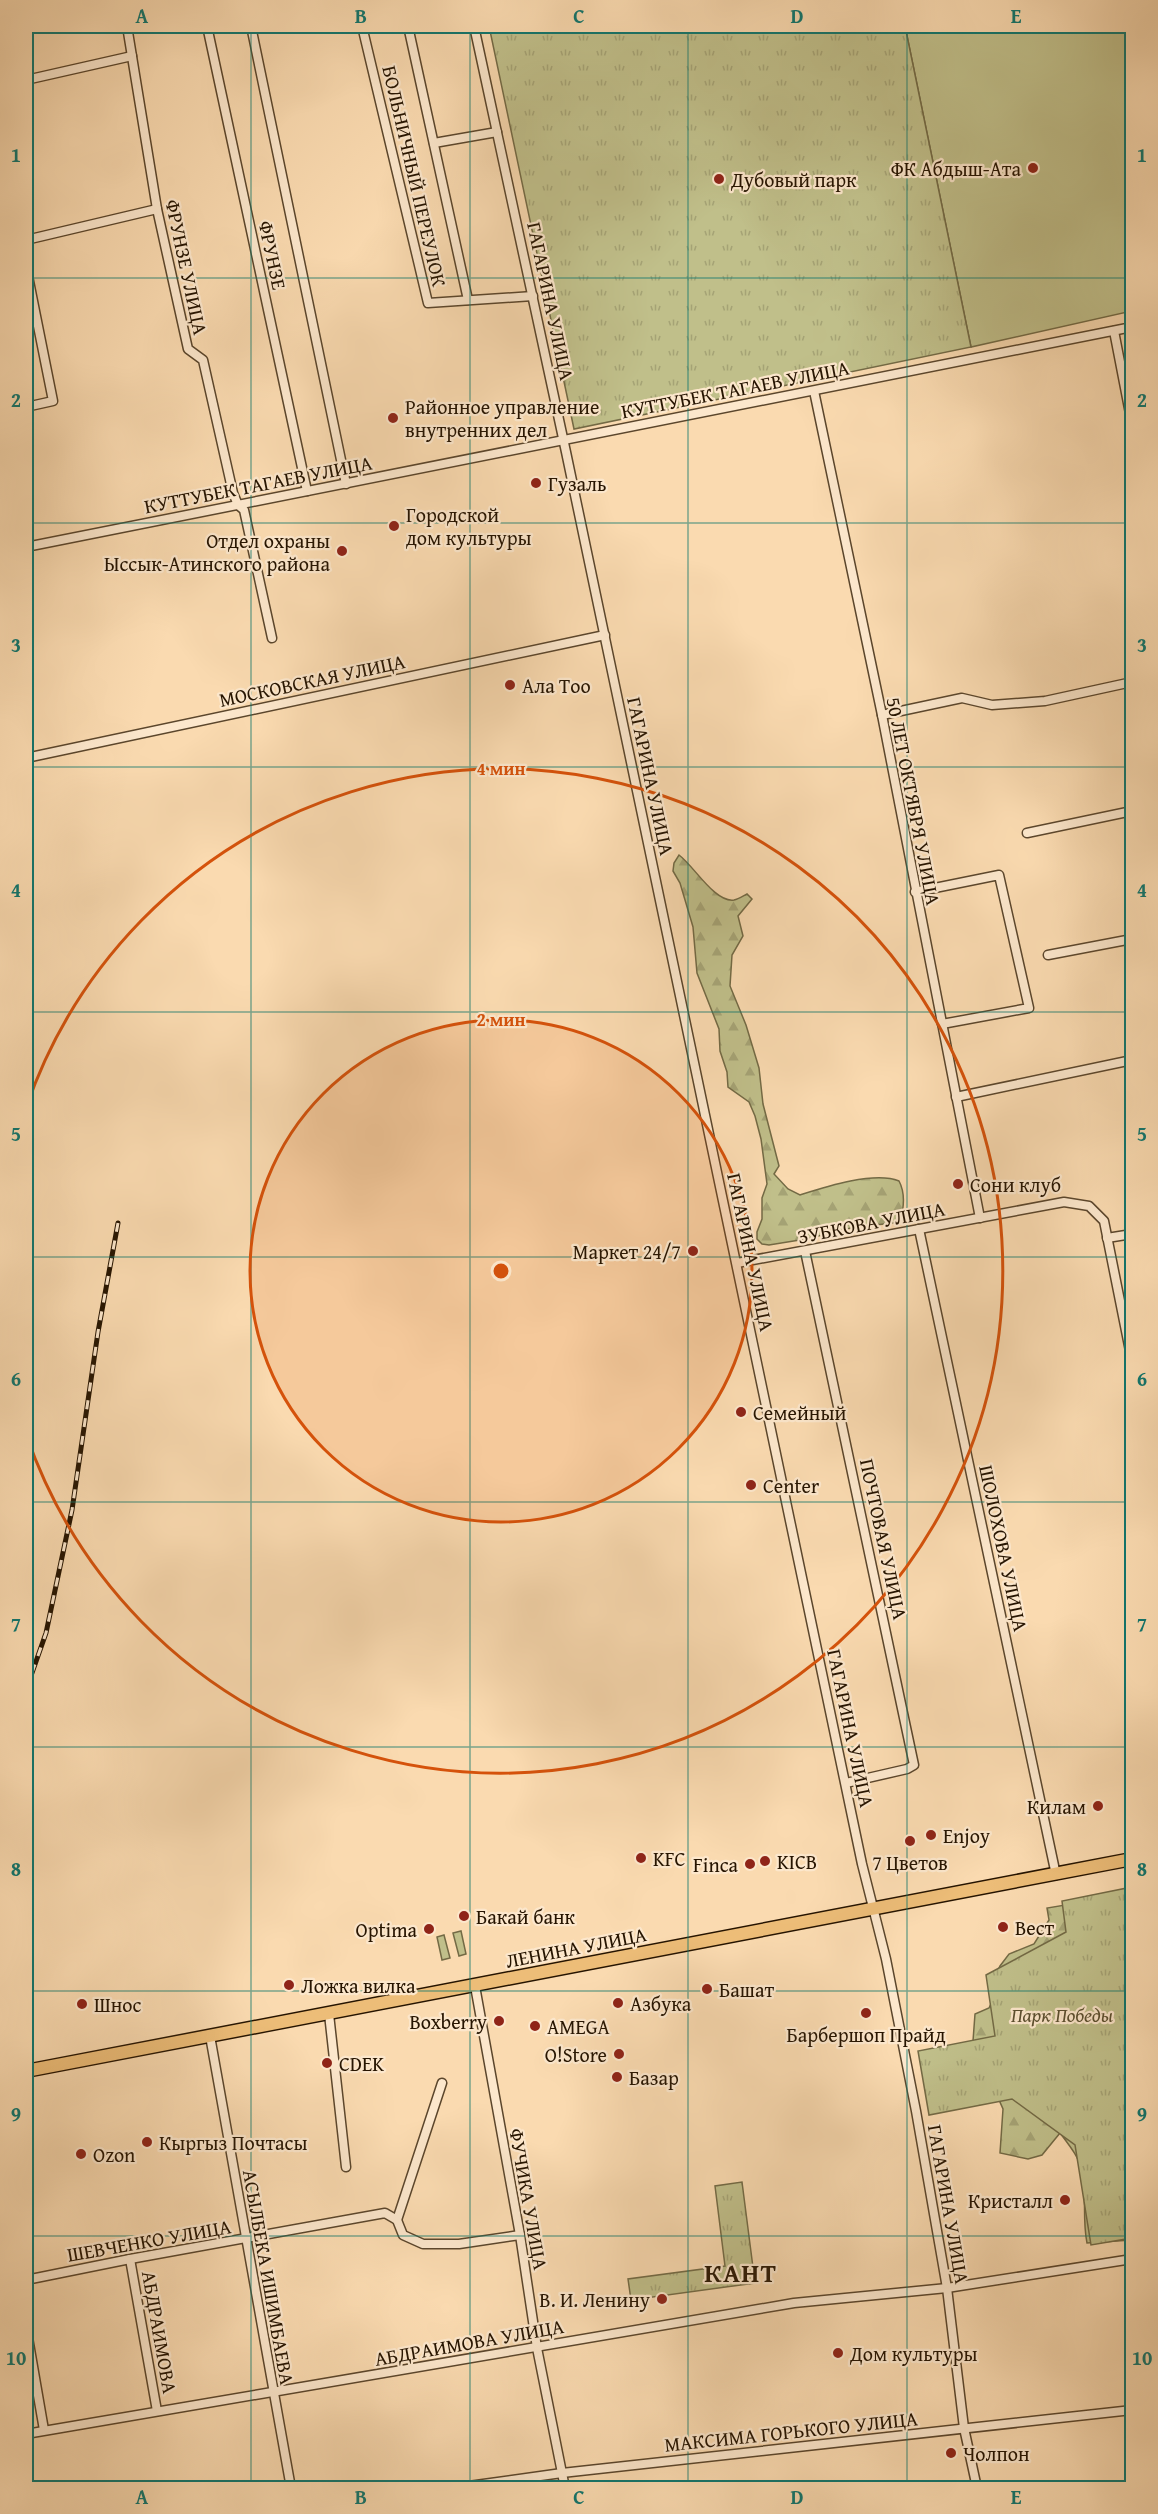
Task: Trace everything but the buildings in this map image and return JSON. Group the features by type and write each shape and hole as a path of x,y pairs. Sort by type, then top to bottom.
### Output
{"main road":[{"name":"ЛЕНИНА УЛИЦА","path":"26,2072 872,1911 1132,1859"}],"street":[{"name":"ФРУНЗЕ УЛИЦА","path":"127,26 158,209 188,349 203,360 233,493 238,505 244,510 272,638"},
{"name":"ФРУНЗЕ","path":"207,26 307,491"},
{"name":"ФРУНЗЕ","path":"251,26 346,484"},
{"name":"БОЛЬНИЧНЫЙ ПЕРЕУЛОК","path":"362,26 428,303 533,296"},
{"path":"408,26 468,300"},
{"name":"ГАГАРИНА УЛИЦА","path":"474,26 564,440 872,1911 886,1959 947,2288 964,2428 977,2488"},
{"path":"26,80 132,56"},
{"path":"434,143 497,132"},
{"path":"26,240 158,209"},
{"path":"26,266 53,401 26,407"},
{"name":"КУТТУБЕК ТАГАЕВ УЛИЦА","path":"26,548 1132,327"},
{"path":"1114,331 1132,424"},
{"name":"50 ЛЕТ ОКТЯБРЯ УЛИЦА","path":"814,390 882,715 915,892 981,1218"},
{"name":"МОСКОВСКАЯ УЛИЦА","path":"26,758 605,635"},
{"path":"882,715 962,698 992,705 1045,701 1132,682"},
{"path":"1027,833 1132,811"},
{"path":"915,892 999,874 1029,1008 942,1024"},
{"path":"1048,955 1132,939"},
{"path":"956,1097 1132,1060"},
{"name":"ЗУБКОВА УЛИЦА","path":"737,1263 1064,1202 1089,1206 1104,1221 1132,1361"},
{"name":"ШОЛОХОВА УЛИЦА","path":"920,1229 1056,1875"},
{"path":"1107,1238 1132,1234"},
{"name":"ПОЧТОВАЯ УЛИЦА","path":"805,1251 914,1765 907,1769 846,1783"},
{"name":"ФУЧИКА УЛИЦА","path":"475,1986 520,2235 537,2348 565,2488"},
{"path":"329,2014 346,2167"},
{"name":"АСЫЛБЕКА ИШИМБАЕВА","path":"210,2036 291,2488"},
{"path":"442,2083 397,2220 403,2235 423,2244 459,2244 520,2235"},
{"name":"ШЕВЧЕНКО УЛИЦА","path":"26,2280 385,2213 397,2220"},
{"name":"АБДРАИМОВА","path":"130,2259 157,2411"},
{"name":"АБДРАИМОВА УЛИЦА","path":"26,2433 794,2303 947,2288 1132,2259"},
{"path":"26,2326 44,2430"},
{"name":"МАКСИМА ГОРЬКОГО УЛИЦА","path":"453,2488 562,2473 1132,2410"}],"green space":[{"path":"489,26 905,26 971,347 574,429"},
{"name":"ФК Абдыш-Ата","path":"905,26 1132,26 1132,311 971,347"},
{"path":"679,855 720,896 734,900 747,894 752,899 738,916 743,936 732,955 730,986 746,1025 759,1068 763,1104 779,1166 774,1174 788,1189 800,1195 836,1184 863,1179 889,1178 899,1181 904,1201 900,1222 851,1228 769,1245 762,1244 757,1239 762,1219 762,1198 767,1184 761,1139 749,1102 728,1087 727,1072 720,1051 719,1029 697,973 693,927 680,883 673,871 674,863"},
{"name":"Парк Победы","path":"1132,1887 1132,2238 1091,2245 1075,2145 1012,2099 929,2115 918,2051 995,2036 986,1975 1066,1932 1062,1901"},
{"path":"1071,1904 1132,2235 1131,2240 1087,2243 1081,2166 1060,2133 1042,2155 1028,2159 1000,2153 1003,2109 973,2041 975,2014 989,2008 995,1995 994,1979 1000,1966 1009,1954 1034,1944 1049,1920 1047,1908"},
{"path":"461,1931 466,1954 459,1956 453,1933"},
{"path":"444,1935 450,1958 442,1960 437,1937"},
{"path":"742,2182 755,2283 631,2300 628,2279 725,2266 715,2186"}],"railway":[{"path":"26,1690 46,1633 72,1510 98,1332 118,1223"}],"place":[{"name":"ФК Абдыш-Ата","path":"1033,168"},
{"name":"Дубовый парк","path":"719,179"},
{"name":"Районное управление внутренних дел","path":"393,418"},
{"name":"Гузаль","path":"536,483"},
{"name":"Городской дом культуры","path":"394,526"},
{"name":"Отдел охраны Ыссык-Атинского района","path":"342,551"},
{"name":"Ала Тоо","path":"510,685"},
{"name":"Сони клуб","path":"958,1184"},
{"name":"Маркет 24/7","path":"693,1251"},
{"name":"Семейный","path":"741,1412"},
{"name":"Center","path":"751,1485"},
{"name":"Килам","path":"1098,1806"},
{"name":"Enjoy","path":"931,1835"},
{"name":"7 Цветов","path":"910,1841"},
{"name":"KFC","path":"641,1858"},
{"name":"KICB","path":"765,1861"},
{"name":"Finca","path":"750,1864"},
{"name":"Бакай банк","path":"464,1916"},
{"name":"Вест","path":"1003,1927"},
{"name":"Optima","path":"429,1929"},
{"name":"Ложка вилка","path":"289,1985"},
{"name":"Башат","path":"707,1989"},
{"name":"Азбука","path":"618,2003"},
{"name":"Шнос","path":"82,2004"},
{"name":"Барбершоп Прайд","path":"866,2013"},
{"name":"Boxberry","path":"499,2021"},
{"name":"AMEGA","path":"535,2026"},
{"name":"O!Store","path":"619,2054"},
{"name":"CDEK","path":"327,2063"},
{"name":"Базар","path":"617,2077"},
{"name":"Кыргыз Почтасы","path":"147,2142"},
{"name":"Ozon","path":"81,2154"},
{"name":"Кристалл","path":"1065,2200"},
{"name":"В. И. Ленину","path":"662,2299"},
{"name":"Дом культуры","path":"838,2353"},
{"name":"Чолпон","path":"951,2453"}],"district":[{"name":"КАНТ","path":"741,2272"}]}
